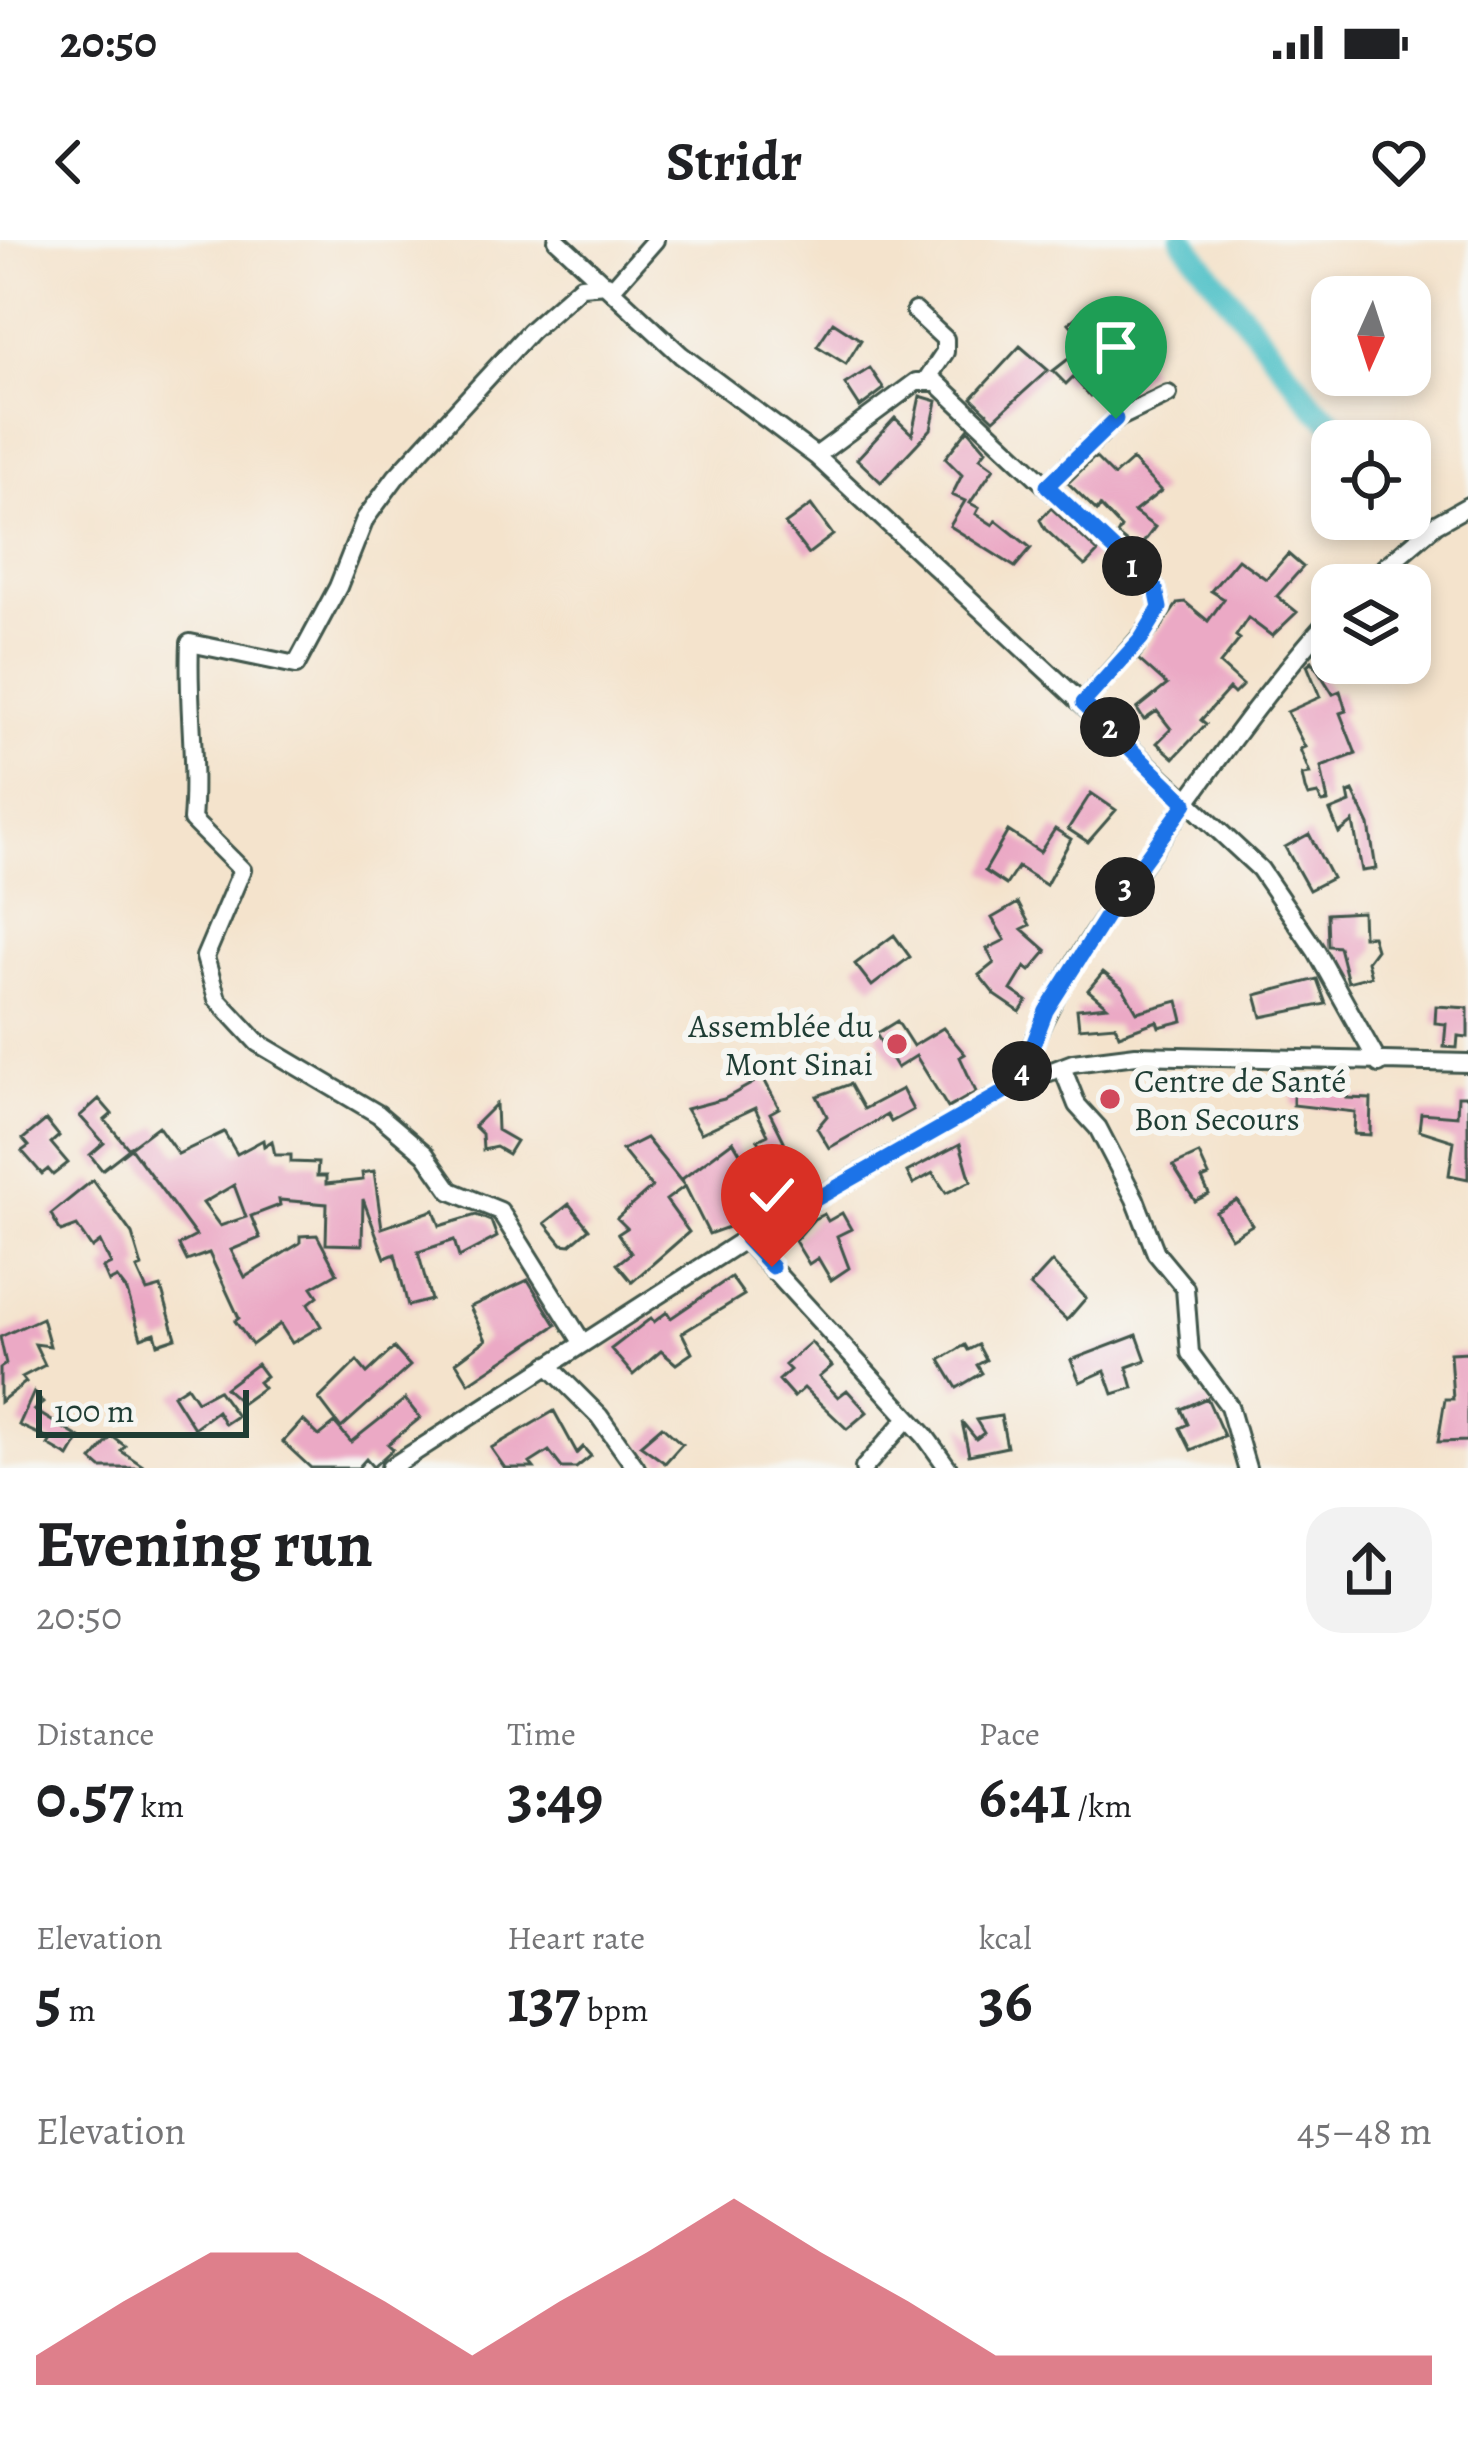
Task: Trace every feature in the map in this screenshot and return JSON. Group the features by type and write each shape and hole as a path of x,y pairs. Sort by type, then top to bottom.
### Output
{"street":[{"path":"556,240 681,355 816,456 1260,869 1316,951 1379,1064"},
{"path":"582,1342 500,1211 451,1191 425,1154 378,1114 258,1043 217,999 205,957 242,870 192,820 190,643 296,665 338,587 365,519 396,477 530,331 581,286 610,287 655,240"},
{"path":"816,456 927,379 946,352 945,339 915,311"},
{"path":"927,379 936,382 1047,486 1160,598 1154,622 1083,703"},
{"path":"1047,486 1116,419 1168,394"},
{"path":"1389,564 1436,524 1468,506"},
{"path":"1018,1084 1046,1011 1124,888 1214,760 1311,642"},
{"path":"390,1468 746,1239 1018,1084 1062,1067 1136,1055 1468,1063"},
{"path":"1062,1067 1078,1105 1098,1128 1135,1199 1156,1252 1185,1288 1190,1353 1229,1406 1247,1468"},
{"path":"746,1239 948,1468"},
{"path":"548,1365 599,1416 636,1468"},
{"path":"864,1468 908,1418"}],"building":[{"path":"1092,303 1108,321 1085,342 1069,323"},
{"path":"833,322 861,340 846,364 817,346"},
{"path":"1020,346 1048,370 994,419 972,398"},
{"path":"1081,349 1107,380 1138,357 1150,369 1118,399 1104,385 1090,396 1073,377 1066,384 1053,371"},
{"path":"870,368 884,389 860,407 845,384"},
{"path":"920,396 937,401 931,429 881,482 857,459 895,418 912,434"},
{"path":"968,429 986,450 980,458 994,468 970,503 979,508 976,514 993,525 996,520 1031,548 1015,567 950,526 965,501 952,495 962,475 945,458"},
{"path":"1095,457 1114,476 1132,460 1161,491 1134,512 1155,527 1137,551 1117,535 1121,528 1100,506 1097,511 1068,483"},
{"path":"811,505 833,535 808,554 785,524"},
{"path":"1051,508 1098,552 1085,566 1045,529 1040,520"},
{"path":"1288,554 1303,567 1277,596 1297,612 1272,636 1248,618 1236,636 1240,639 1220,664 1243,685 1234,694 1229,689 1201,720 1206,724 1174,758 1157,743 1171,729 1157,711 1144,720 1137,709 1167,685 1138,659 1178,603 1185,602 1208,621 1224,599 1211,591 1238,559 1266,579"},
{"path":"1315,684 1327,684 1333,694 1340,691 1346,711 1340,713 1356,754 1321,767 1328,802 1322,803 1318,794 1308,796 1305,789 1302,775 1310,774 1300,749 1305,747 1287,712 1320,697"},
{"path":"1353,791 1369,825 1376,869 1362,871 1353,822 1339,833 1330,811 1350,803 1348,793"},
{"path":"1091,793 1116,810 1088,842 1068,829"},
{"path":"1055,829 1071,839 1046,885 1018,867 1006,885 985,871 1008,831 1040,852"},
{"path":"1309,834 1332,878 1309,890 1285,847"},
{"path":"1018,903 1030,925 1022,929 1047,951 1030,971 1025,967 1011,990 1027,1001 1020,1012 995,995 979,975 994,963 987,949 1005,940 992,918"},
{"path":"1362,912 1363,936 1372,936 1376,949 1367,961 1371,976 1348,982 1339,947 1328,946 1327,914"},
{"path":"894,935 910,957 872,986 855,964"},
{"path":"1103,972 1123,988 1137,1012 1178,1001 1183,1021 1159,1027 1157,1021 1119,1035 1115,1025 1079,1028 1077,1009 1107,1006 1088,990"},
{"path":"1317,979 1326,1004 1262,1017 1256,995"},
{"path":"1436,1006 1468,1008 1468,1037 1458,1036 1457,1048 1444,1047 1446,1024 1435,1023"},
{"path":"897,1021 913,1046 943,1028 965,1054 960,1057 976,1092 948,1108 916,1056 897,1068 876,1034"},
{"path":"757,1066 779,1108 770,1113 784,1141 764,1151 758,1140 768,1135 755,1108 701,1133 686,1109 724,1099 753,1083 746,1071"},
{"path":"1293,1081 1321,1081 1321,1086 1348,1088 1347,1098 1371,1099 1370,1135 1354,1134 1355,1112 1293,1105"},
{"path":"850,1084 864,1109 902,1089 913,1110 891,1122 887,1115 829,1148 817,1128 827,1116 817,1096"},
{"path":"1458,1096 1468,1096 1468,1179 1449,1175 1454,1141 1419,1130 1421,1113 1457,1116"},
{"path":"99,1099 112,1114 105,1120 129,1149 102,1170 90,1155 104,1143 80,1116"},
{"path":"496,1104 497,1130 516,1141 508,1154 496,1147 483,1150 482,1134 474,1126"},
{"path":"46,1120 59,1136 51,1143 68,1163 53,1175 48,1169 42,1174 22,1151 29,1146 23,1139"},
{"path":"158,1126 178,1154 224,1132 237,1154 263,1140 264,1146 272,1141 275,1155 291,1155 291,1162 318,1163 317,1176 326,1176 326,1184 363,1180 362,1173 374,1171 382,1228 434,1210 440,1226 476,1215 491,1221 497,1237 459,1257 454,1240 418,1252 431,1300 408,1306 395,1254 385,1258 363,1199 362,1245 326,1244 327,1204 279,1200 280,1205 251,1216 260,1238 231,1250 245,1277 300,1243 300,1236 317,1235 337,1273 312,1287 318,1296 308,1304 321,1326 292,1343 280,1324 252,1345 235,1321 239,1318 209,1253 187,1261 179,1245 196,1236 130,1147","holes":["234,1185 246,1217 220,1226 203,1203"]},
{"path":"646,1138 684,1185 682,1179 733,1141 748,1166 740,1170 753,1188 745,1194 757,1214 733,1230 731,1226 709,1234 685,1186 666,1200 689,1232 632,1282 617,1264 631,1253 618,1234 627,1228 617,1218 652,1187 622,1150"},
{"path":"960,1144 971,1181 946,1193 933,1173 913,1184 907,1172"},
{"path":"1199,1154 1209,1176 1202,1179 1209,1194 1195,1201 1173,1166"},
{"path":"93,1180 132,1234 142,1267 137,1269 147,1291 161,1287 176,1338 158,1344 155,1333 141,1338 127,1291 117,1278 109,1282 103,1268 111,1264 100,1242 92,1248 77,1226 61,1232 51,1214"},
{"path":"1237,1200 1252,1225 1231,1238 1216,1212"},
{"path":"569,1204 589,1229 570,1245 562,1244 545,1223"},
{"path":"842,1213 851,1229 837,1236 849,1268 831,1280 818,1258 809,1264 795,1241 814,1219 824,1214 828,1221"},
{"path":"1052,1262 1086,1298 1067,1320 1030,1286"},
{"path":"731,1277 744,1295 682,1333 692,1353 676,1364 661,1351 633,1375 611,1349 651,1318 654,1322 667,1312 671,1318"},
{"path":"528,1280 556,1325 469,1383 456,1362 486,1340 470,1307"},
{"path":"42,1318 50,1346 35,1344 45,1365 22,1377 26,1382 0,1402 0,1368 6,1364 0,1337"},
{"path":"1137,1335 1146,1360 1127,1367 1133,1388 1113,1394 1105,1371 1080,1382 1071,1360"},
{"path":"811,1342 832,1366 819,1377 838,1397 847,1390 867,1412 847,1429 804,1388 794,1397 779,1380 790,1370 785,1365"},
{"path":"965,1345 968,1350 978,1345 986,1360 977,1365 982,1373 957,1388 940,1360"},
{"path":"394,1348 410,1366 341,1428 319,1399 357,1361 367,1373"},
{"path":"1468,1352 1468,1441 1438,1442 1445,1399 1453,1399 1450,1353"},
{"path":"257,1364 266,1376 258,1382 263,1388 242,1403 225,1388"},
{"path":"187,1386 197,1401 218,1390 237,1416 225,1424 217,1411 194,1428 173,1395"},
{"path":"34,1392 43,1403 34,1410 80,1438 69,1457 48,1445 51,1440 19,1425"},
{"path":"1207,1398 1224,1436 1191,1450 1180,1428 1188,1424 1181,1409"},
{"path":"405,1399 420,1418 388,1444 393,1449 373,1467 366,1459 358,1468 311,1468 283,1442 303,1420 319,1436 335,1423 351,1442"},
{"path":"554,1411 577,1453 583,1447 591,1456 576,1468 562,1468 549,1451 530,1463 534,1468 505,1468 491,1448"},
{"path":"1001,1416 1007,1447 969,1455 962,1422 976,1439 984,1433 976,1420"},
{"path":"662,1426 682,1444 665,1463 640,1445"},
{"path":"112,1436 125,1446 121,1451 146,1468 101,1468 92,1460"}],"waterway":[{"path":"1183,240 1330,420"}],"place":[{"name":"Assemblée du Mont Sinai","path":"897,1044"},
{"name":"Centre de Santé Bon Secours","path":"1110,1099"}],"route":[{"path":"772,1267 746,1239 1018,1084 1046,1011 1124,888 1186,803 1134,747 1083,703 1141,639 1160,608 1156,589 1047,486 1116,419"}]}
